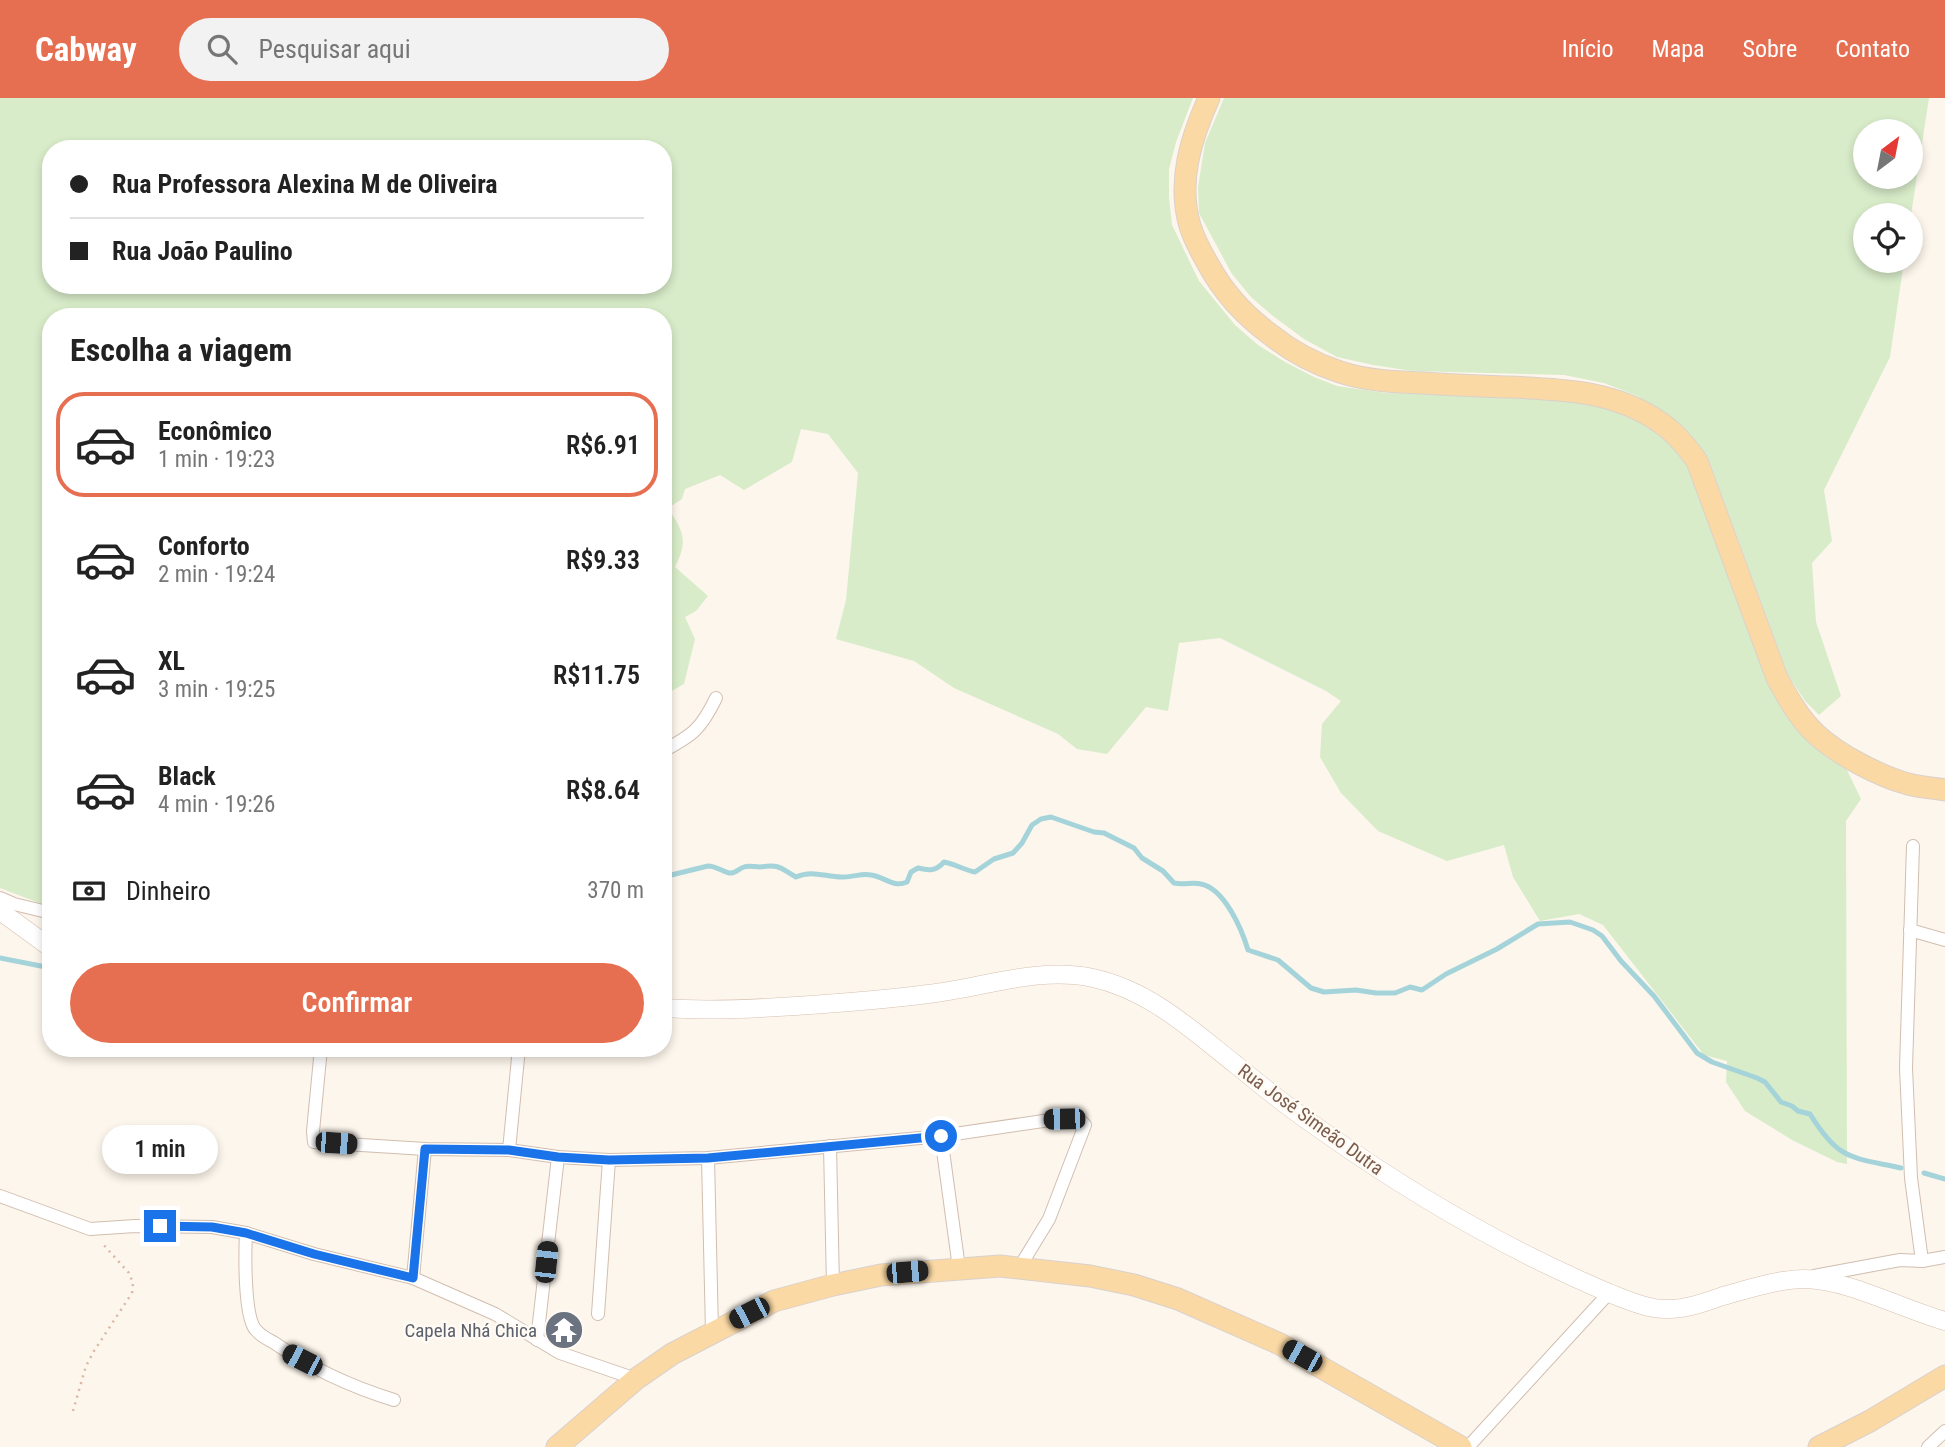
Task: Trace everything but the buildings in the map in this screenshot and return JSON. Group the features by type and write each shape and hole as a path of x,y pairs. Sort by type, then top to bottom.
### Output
{"main road":[{"path":"1209,98 1192,140 1186,169 1185,198 1190,226 1215,277 1253,321 1284,346 1313,362 1342,373 1405,383 1572,391 1612,398 1663,423 1684,442 1698,461 1777,678 1791,703 1817,735 1846,755 1878,773 1909,784 1945,790"},
{"path":"0,911 42,941"},
{"name":"Rua José Simeão Dutra","path":"672,1008 748,1009 848,1002 950,991 1042,975 1092,977 1119,985 1181,1021 1322,1131 1409,1189 1471,1226 1609,1293 1666,1310 1684,1308 1781,1281 1808,1279 1836,1284 1945,1321"},
{"path":"557,1447 636,1379 672,1354 774,1300 833,1284 881,1275 1000,1266 1090,1276 1135,1285 1178,1299 1280,1345 1457,1445"},
{"path":"1819,1447 1870,1421 1945,1376"}],"street":[{"path":"672,745 694,732 705,721 716,698"},
{"path":"1913,846 1906,1068 1911,1178 1922,1261"},
{"path":"0,898 42,910"},
{"path":"1910,930 1945,940"},
{"path":"320,1057 314,1142 425,1149 509,1150 609,1160 708,1158 941,1136 1050,1119 1079,1119 1085,1125 1049,1219 1018,1268"},
{"path":"509,1150 518,1057"},
{"path":"941,1136 959,1268"},
{"path":"830,1146 833,1284"},
{"path":"413,1278 425,1149"},
{"path":"537,1339 558,1157"},
{"path":"708,1158 712,1332"},
{"path":"598,1314 609,1160"},
{"path":"0,1196 90,1229 212,1227 246,1233 314,1254 413,1278 495,1314 560,1353 636,1379"},
{"path":"246,1233 248,1301 255,1329 286,1352 359,1388 394,1400"},
{"path":"1795,1280 1900,1260 1922,1261 1945,1257"},
{"path":"1457,1445 1609,1293"},
{"path":"1927,1446 1945,1431"}],"path":[{"path":"73,1411 86,1366 132,1293 133,1283 129,1273 90,1229"}],"green space":[{"path":"0,98 1193,98 1169,169 1172,225 1199,281 1235,325 1258,345 1285,362 1337,386 1386,393 1570,398 1621,410 1670,440 1683,456 1692,472 1759,657 1845,766 1861,799 1846,821 1847,1164 1837,1162 1792,1140 1745,1111 1726,1082 1727,1061 1704,1055 1603,925 1579,914 1540,921 1513,877 1504,845 1447,861 1378,831 1341,793 1320,757 1322,724 1341,701 1326,691 1220,638 1179,643 1168,711 1146,707 1107,754 1077,749 1058,734 954,688 914,661 836,639 846,600 858,473 828,434 801,429 792,462 744,490 720,475 685,489 682,499 672,505 672,308 42,308 42,904 0,888"},
{"path":"1224,98 1929,98 1923,137 1923,119 1853,119 1853,189 1915,189 1913,203 1853,203 1853,273 1902,273 1890,357 1824,490 1832,541 1812,563 1816,622 1841,696 1819,715 1805,701 1788,675 1707,455 1689,433 1668,415 1637,396 1604,383 1564,375 1412,371 1337,357 1304,339 1273,316 1251,297 1232,274 1199,213 1198,187 1205,143"},
{"path":"672,515 683,543 675,567 708,596 696,611 685,617 695,639 684,684 672,691"}],"waterway":[{"path":"672,875 708,866 731,873 746,866 775,866 796,877 808,874 838,877 868,875 902,884 907,882 911,872 918,868 932,870 944,862 975,872 994,859 1013,853 1032,825 1051,817 1104,833 1134,848 1142,858 1163,871 1174,883 1198,883 1210,887 1231,911 1248,950 1278,960 1311,988 1324,992 1356,990 1395,993 1410,987 1422,990 1538,924 1570,922 1602,936 1654,996 1697,1053 1712,1062 1765,1082 1781,1102 1810,1114 1838,1149 1870,1162 1901,1168"},
{"path":"0,958 42,966"},
{"path":"1924,1173 1945,1179"}],"place":[{"name":"Capela Nhá Chica","path":"564,1330"}],"route":[{"path":"160,1226 212,1227 246,1233 314,1254 413,1278 425,1149 509,1150 609,1160 708,1158 941,1136"}]}
